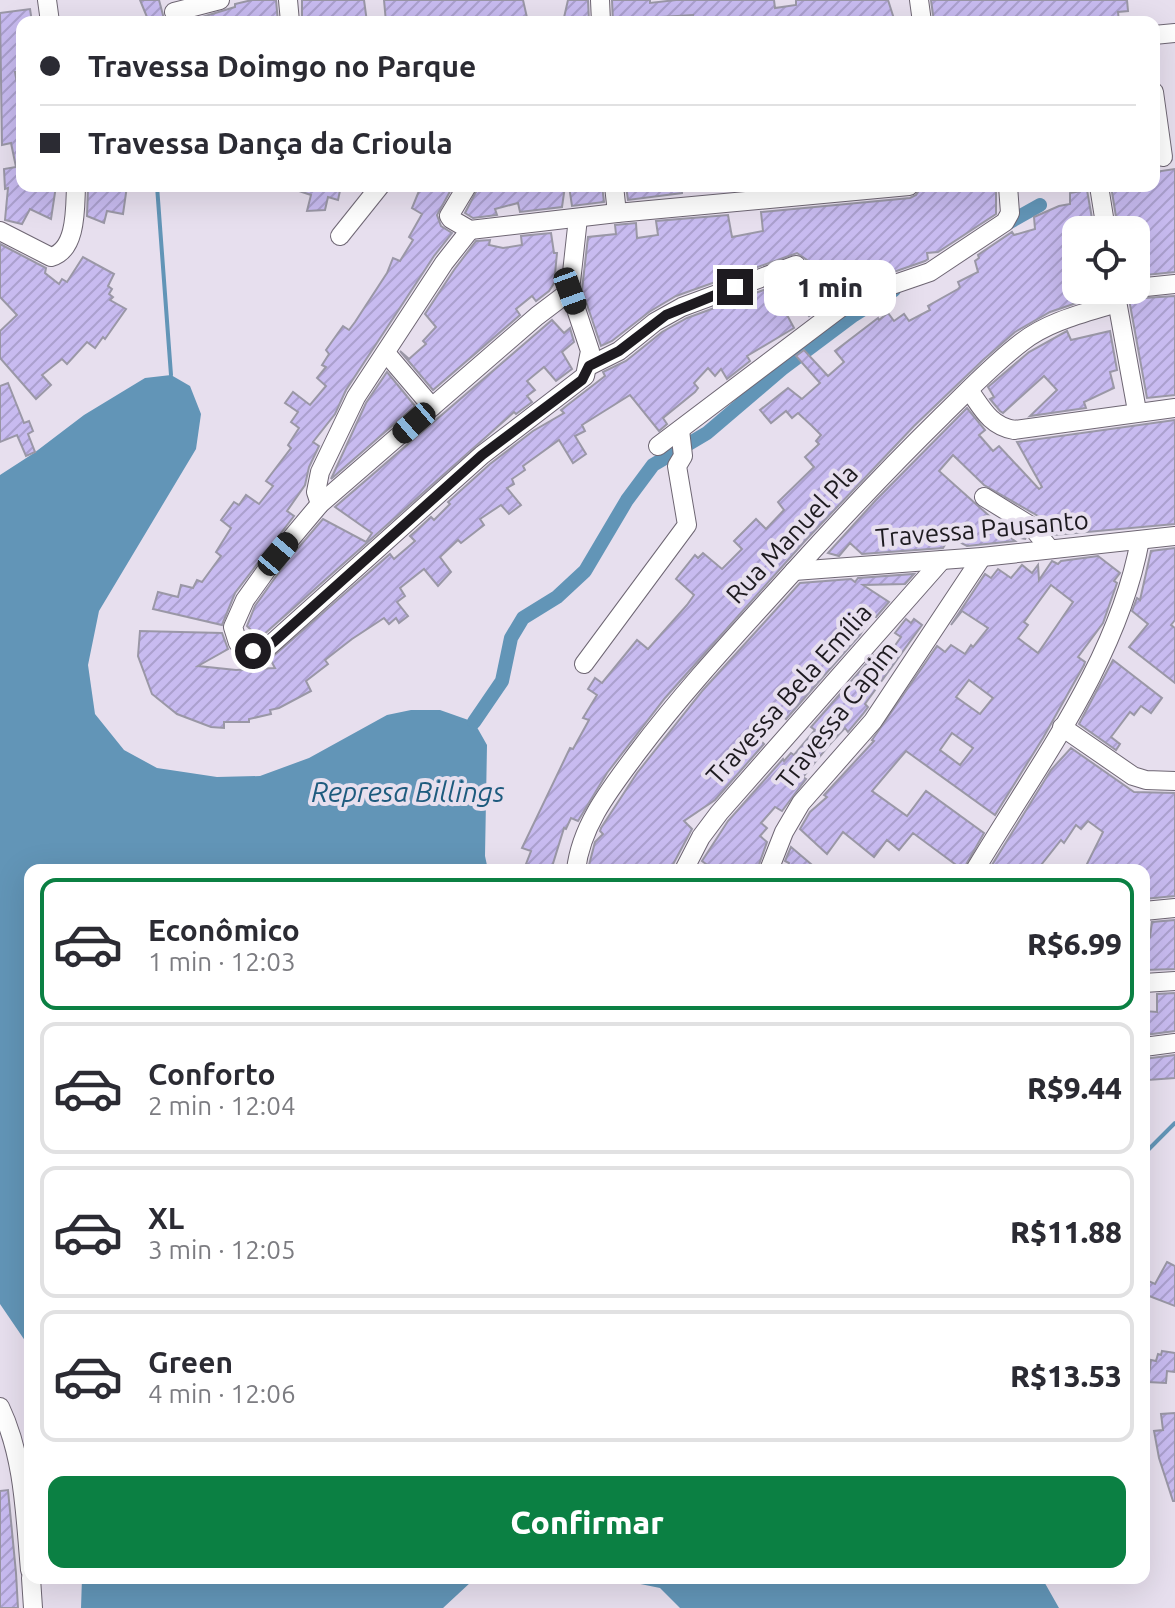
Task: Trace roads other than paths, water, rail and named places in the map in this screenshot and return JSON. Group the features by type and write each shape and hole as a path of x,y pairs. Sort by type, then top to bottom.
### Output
{"street":[{"path":"174,11 220,0"},
{"path":"1160,131 1164,157"},
{"path":"0,231 51,257 57,256 73,227 76,192"},
{"path":"340,236 375,192"},
{"path":"463,192 449,216 470,230 844,192"},
{"path":"615,192 617,213"},
{"path":"658,446 843,306 860,296 930,272 1005,222 1010,213 1008,192"},
{"path":"1100,192 1104,216"},
{"path":"570,291 320,504 278,554 238,613 233,627 238,643 253,651 268,647 482,455 582,380 591,359 589,344 570,291 578,218"},
{"path":"320,504 316,492 320,472 356,397 444,263 470,230"},
{"path":"589,366 619,351 655,322 682,307 796,265"},
{"path":"1150,287 1175,284"},
{"name":"Rua Manuel Pla","path":"577,864 584,837 610,789 709,662 867,491 969,390 1035,333 1095,304"},
{"path":"1118,304 1137,411"},
{"path":"386,353 432,407"},
{"path":"969,390 989,419 1006,429 1175,408"},
{"path":"584,664 687,525 677,466 682,453 680,432"},
{"path":"984,497 1031,526 1050,549"},
{"name":"Travessa Pausanto","path":"794,571 982,557 1175,536"},
{"path":"979,864 1062,727 1116,627 1126,600 1140,540"},
{"name":"Travessa Capim","path":"771,864 784,832 801,803 873,721 982,557"},
{"name":"Travessa Bela Emília","path":"688,864 701,837 719,813 942,560"},
{"path":"1062,727 1133,776 1146,780 1175,781"},
{"path":"1150,910 1175,908"},
{"path":"1150,983 1175,981"},
{"path":"1150,1046 1175,1043"},
{"path":"0,1407 10,1428 18,1462 24,1516"},
{"path":"31,1584 33,1608"}],"water":[{"name":"Represa Billings","path":"171,375 190,386 201,414 196,449 99,611 88,665 95,714 124,750 157,768 217,777 260,776 309,758 387,715 411,710 440,710 474,722 487,745 487,864 24,864 24,1339 0,1304 0,475 84,415 145,378"},
{"path":"82,1584 469,1584 443,1608 81,1608"},
{"path":"640,1584 1045,1584 1059,1608 680,1608 660,1588"}],"waterway":[{"path":"157,192 171,375"},
{"path":"1001,227 1040,205"},
{"path":"474,722 502,681 511,638 523,618 557,597 585,571 627,500 653,465 707,433 782,369 854,315 894,290"},
{"path":"1150,1148 1175,1123"}]}
